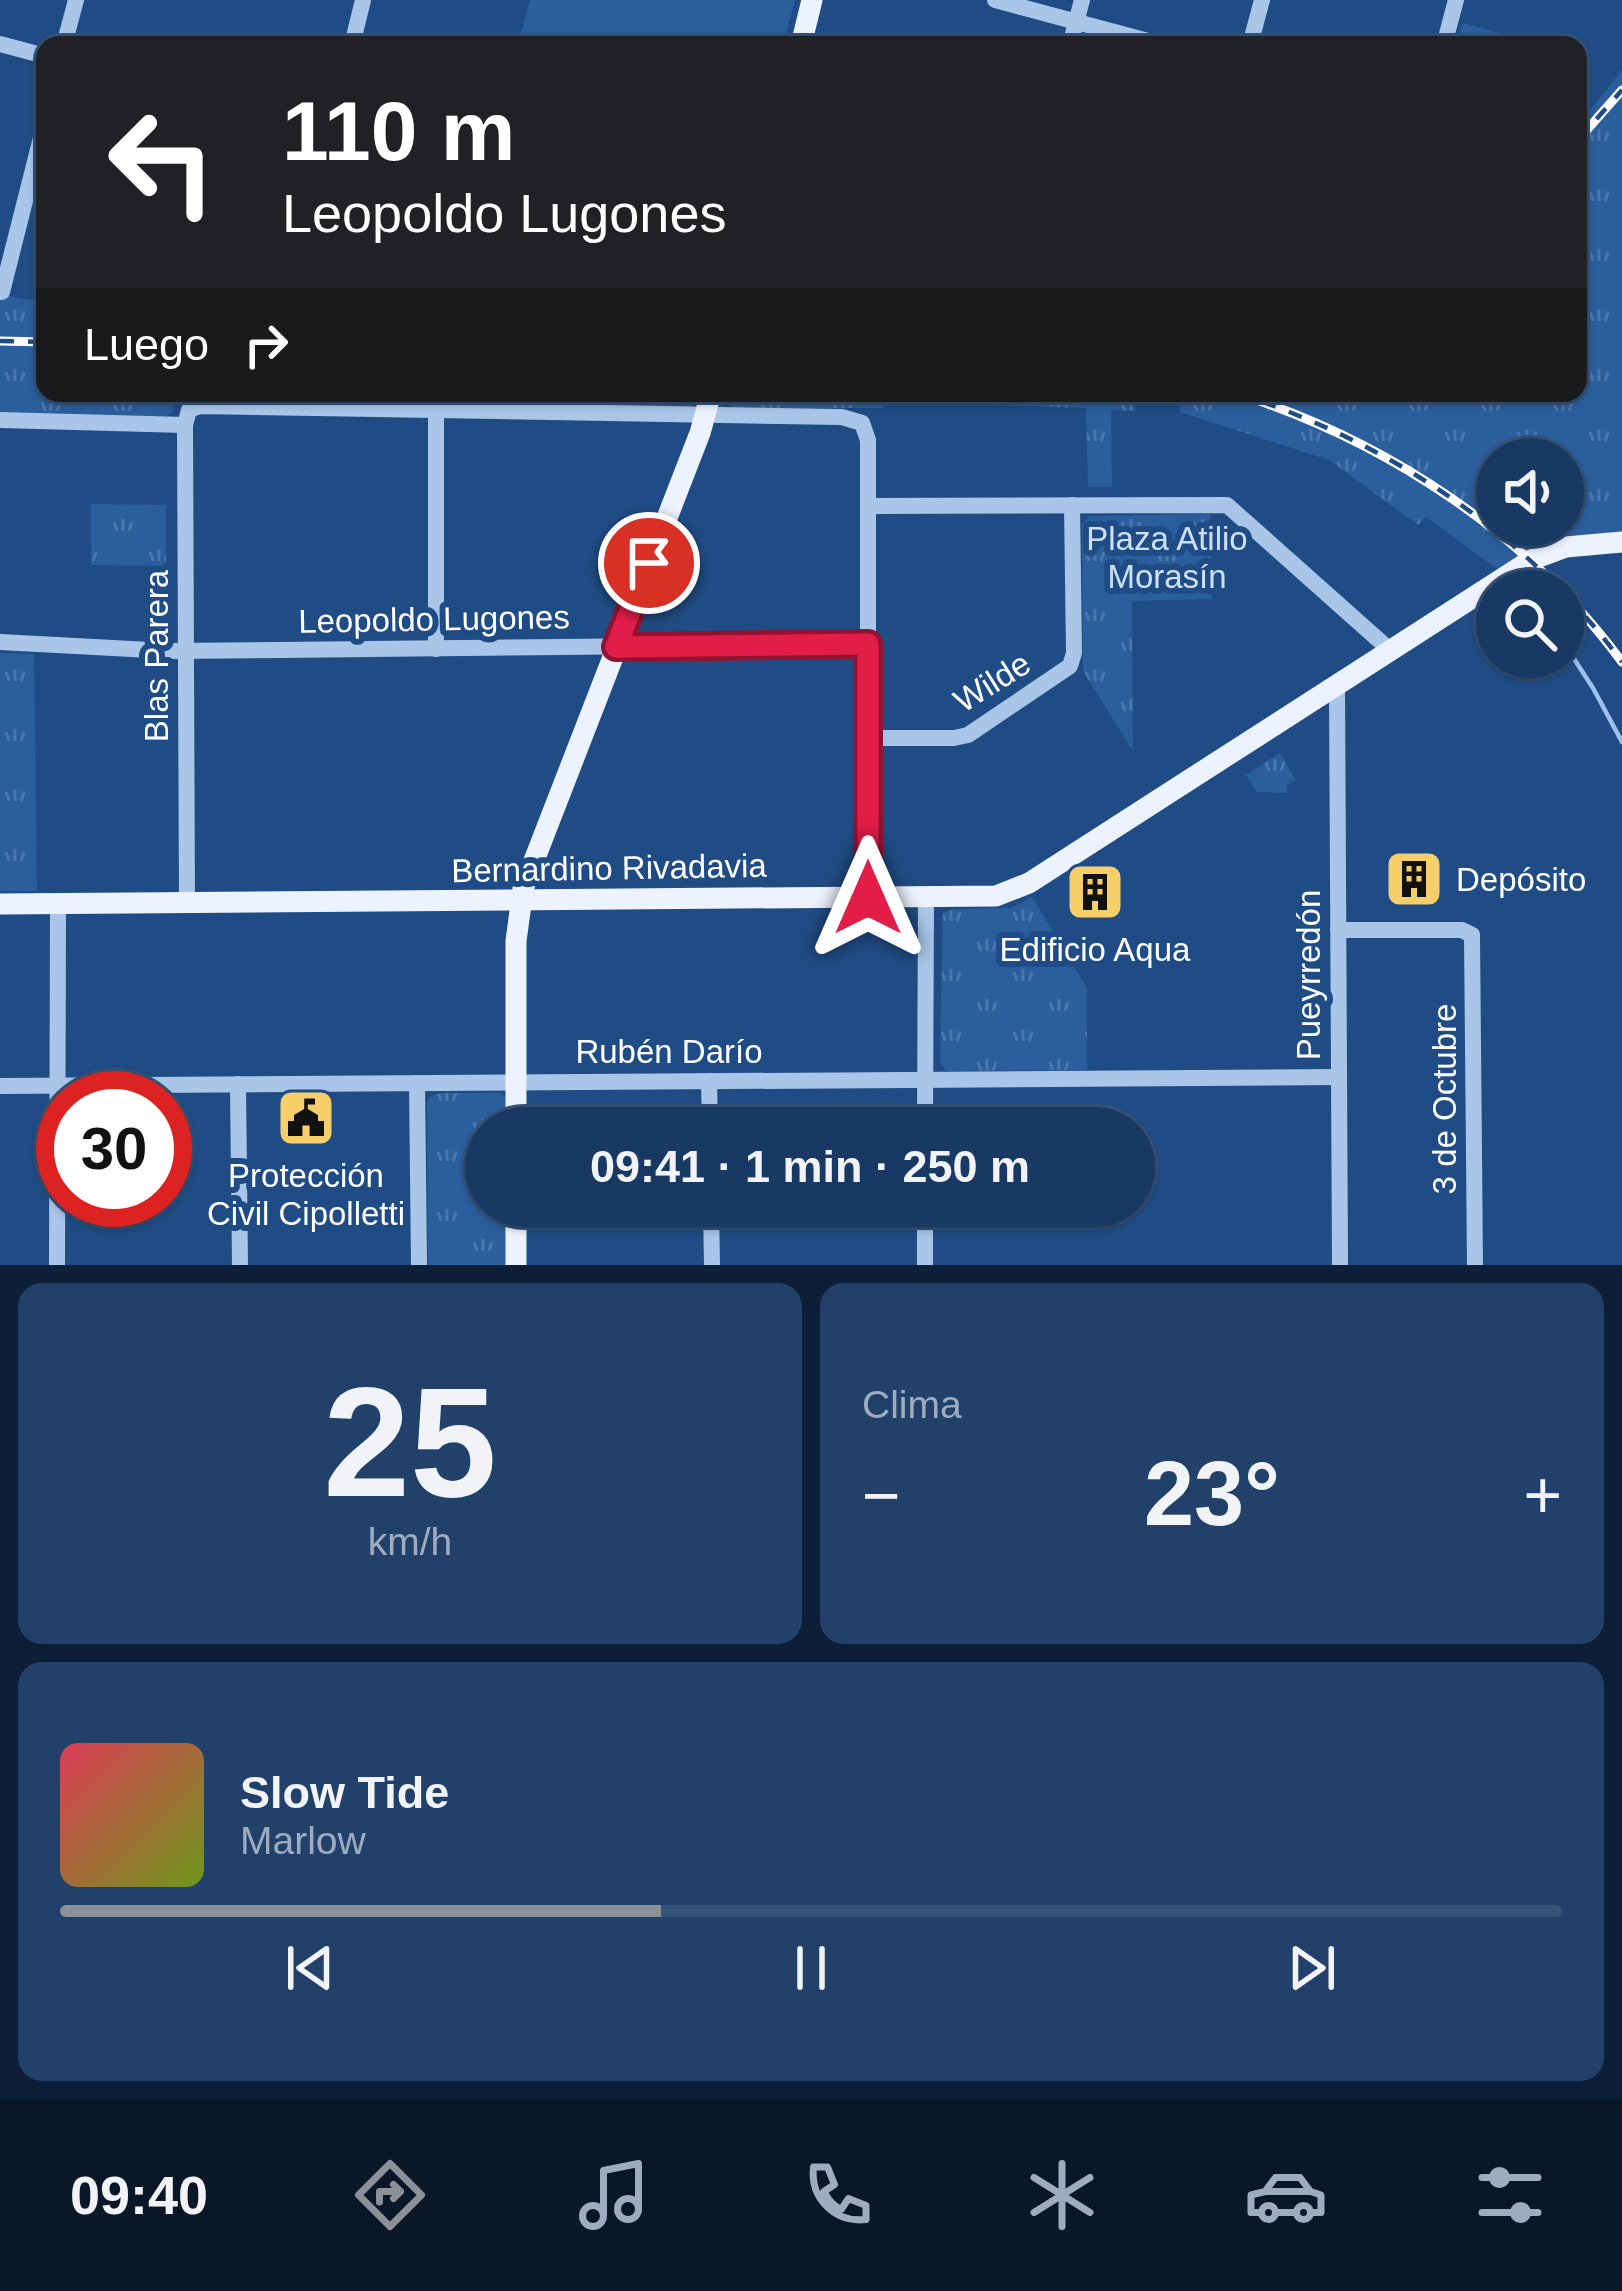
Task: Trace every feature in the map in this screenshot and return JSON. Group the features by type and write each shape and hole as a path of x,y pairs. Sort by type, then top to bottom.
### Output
{"main road":[{"path":"803,36 812,0"},
{"path":"516,1107 520,902 709,404"},
{"name":"Bernardino Rivadavia","path":"0,904 996,896 1019,889 1542,555 1622,542"},
{"path":"516,1227 516,1265"}],"street":[{"path":"66,36 76,0"},
{"path":"354,36 363,0"},
{"path":"994,0 1129,36"},
{"path":"1072,36 1082,0"},
{"path":"1252,36 1262,0"},
{"path":"1446,36 1456,0"},
{"path":"0,44 36,54"},
{"path":"2,292 36,158"},
{"path":"0,420 187,417 204,406 436,410 709,404 848,417 862,423 868,440 868,898"},
{"path":"436,410 436,649"},
{"name":"Blas Parera","path":"187,417 187,903"},
{"name":"Wilde","path":"868,737 968,736 1065,671 1072,663 1072,505"},
{"path":"868,506 1228,506 1391,651"},
{"name":"Leopoldo Lugones","path":"0,642 186,651 868,644"},
{"name":"Pueyrredón","path":"1337,686 1340,1265"},
{"path":"925,1107 926,898"},
{"path":"58,904 58,1071"},
{"name":"3 de Octubre","path":"1338,930 1471,933 1475,1265"},
{"name":"Rubén Darío","path":"192,1085 1339,1077"},
{"path":"709,1081 710,1107"},
{"path":"417,1083 419,1265"},
{"path":"238,1084 240,1265"},
{"name":"Rubén Darío","path":"0,1086 36,1086"},
{"path":"57,1227 57,1265"},
{"path":"711,1227 712,1265"},
{"path":"925,1227 925,1265"}],"green space":[{"path":"530,0 795,0 785,36 520,36"},
{"path":"1462,23 1511,36 1458,36"},
{"path":"1622,70 1622,535 1503,570 1499,570 1426,517 1418,525 1329,460 1180,412 1175,402 1587,402 1587,115"},
{"path":"0,294 36,300 36,402 174,402 166,417 0,412"},
{"path":"454,402 697,402 687,407"},
{"path":"967,402 884,404 883,408 736,408 727,403"},
{"path":"1136,402 1135,411 1111,410 1112,487 1088,487 1086,408 991,405"},
{"path":"91,504 166,505 166,566 91,565"},
{"name":"Plaza Atilio Morasín","path":"1210,514 1212,599 1132,601 1133,751 1083,671 1082,524 1090,516"},
{"path":"0,653 34,654 37,891 0,891"},
{"path":"1280,753 1296,780 1287,785 1287,793 1257,792 1246,775"},
{"path":"1032,897 1087,988 1087,1070 946,1071 940,1062 943,913 1011,908"},
{"path":"500,1093 506,1097 507,1107 465,1107 465,1227 508,1227 508,1265 428,1265 427,1102 431,1096"}],"waterway":[{"path":"1584,674 1622,742"}],"railway":[{"path":"1587,130 1622,90"},
{"path":"0,341 36,342"},
{"path":"1261,402 1347,437 1450,498 1543,573 1622,662"}],"place":[{"name":"Depósito","path":"1414,879"},
{"name":"Edificio Aqua","path":"1095,892"},
{"name":"Protección Civil Cipolletti","path":"306,1118"}],"route":[{"path":"649,563 616,647 868,644 868,898"}]}
